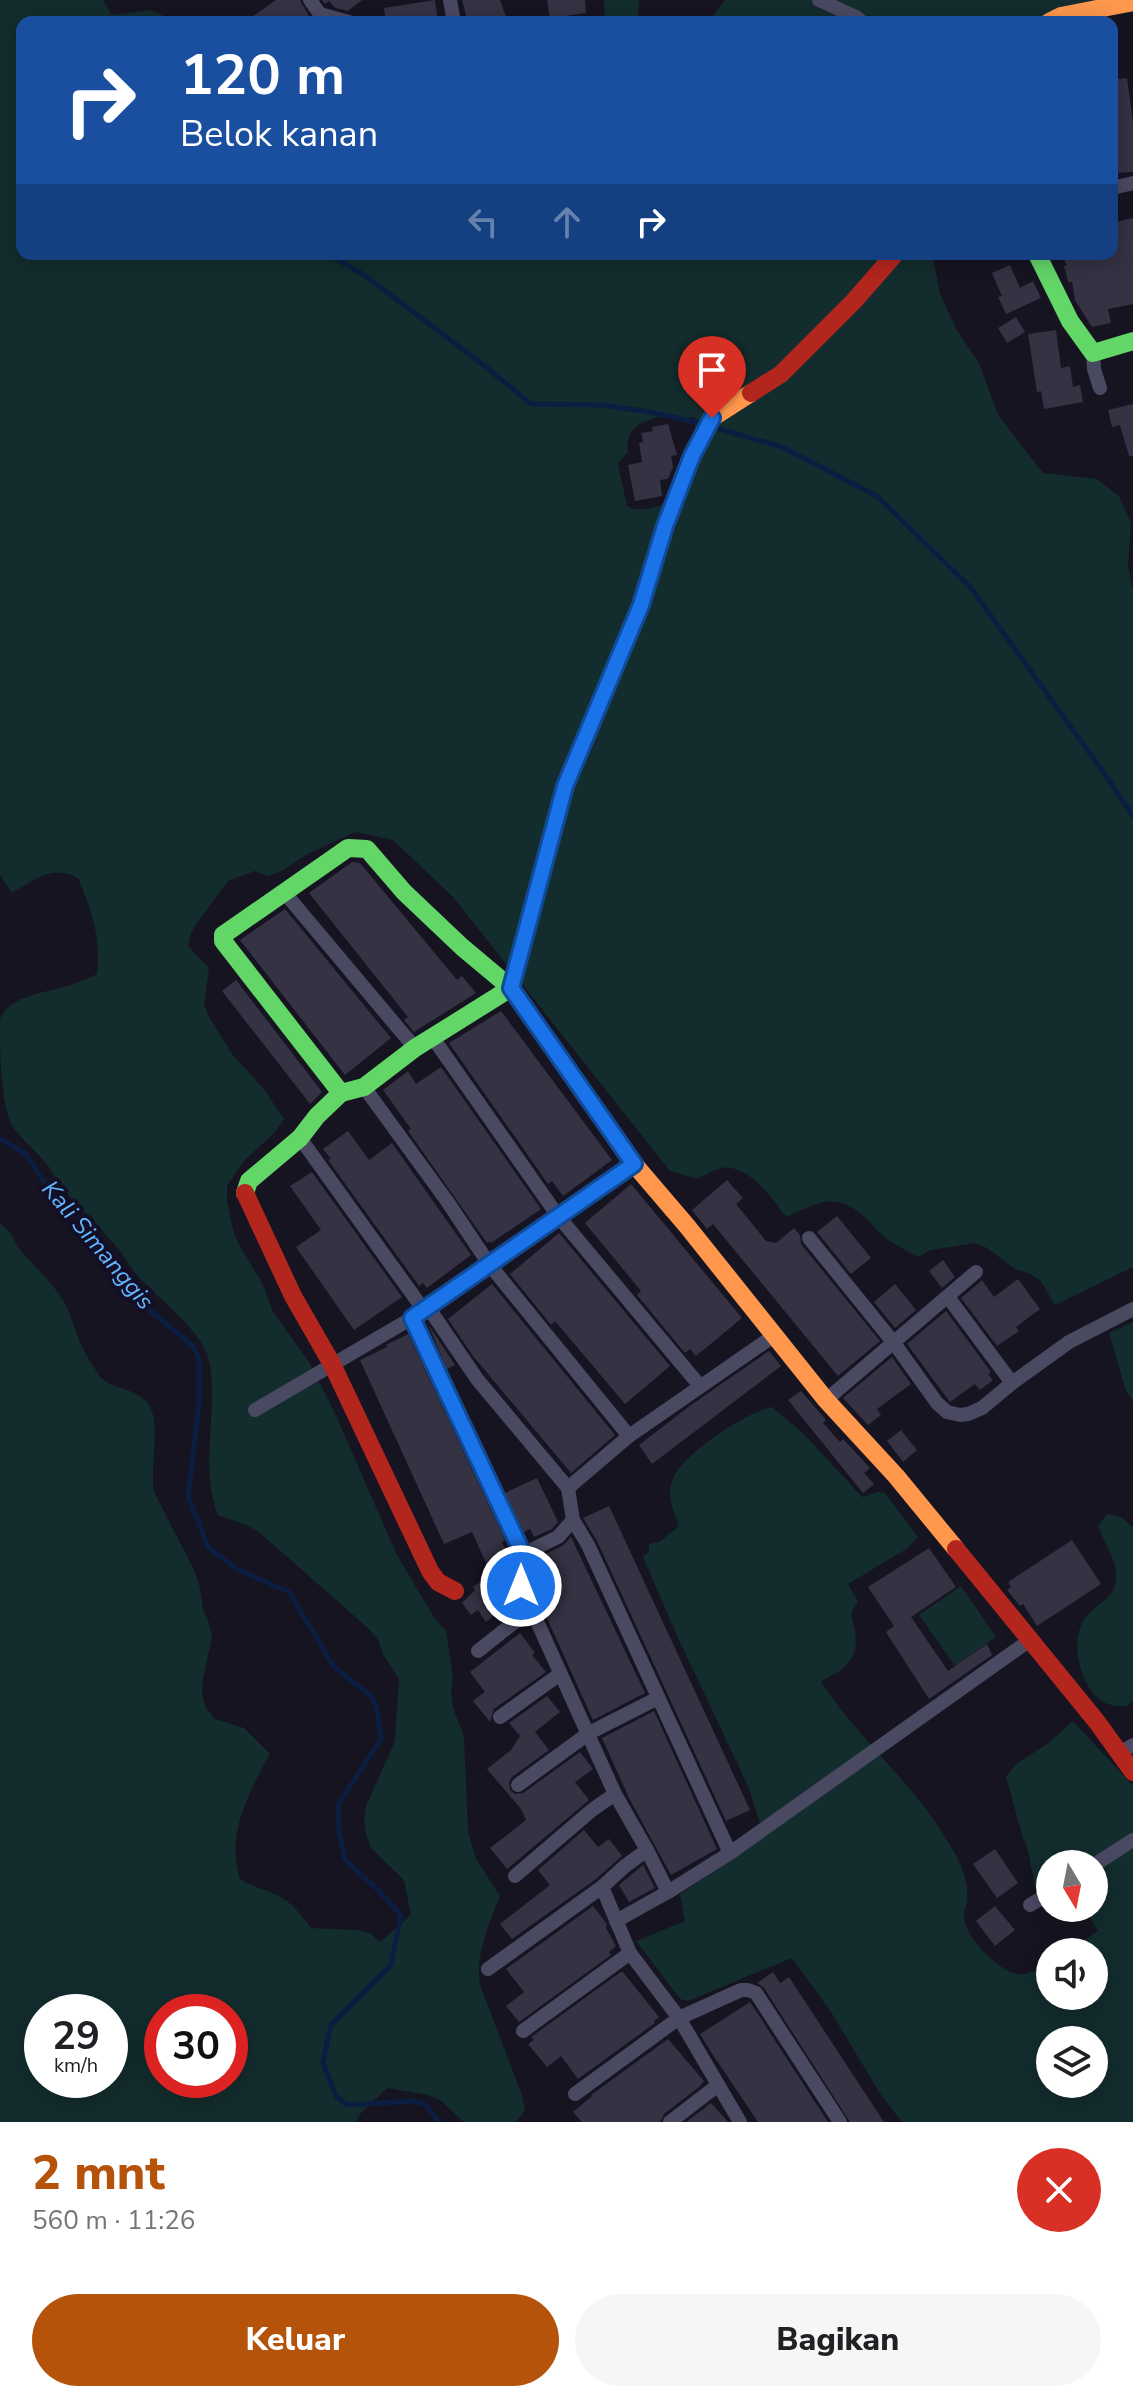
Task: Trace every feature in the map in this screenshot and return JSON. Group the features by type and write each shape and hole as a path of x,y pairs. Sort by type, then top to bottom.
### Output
{"street":[{"path":"310,0 320,14 327,16"},
{"path":"819,0 854,16"},
{"path":"1061,16 1133,2"},
{"path":"455,1591 438,1582 430,1571 332,1364 293,1296 244,1195 249,1181 300,1138 341,1093 364,1087 415,1048 511,988 565,786 641,605 665,526 692,456 712,418 781,374 854,301 890,260"},
{"path":"1040,260 1070,321 1093,353 1100,388"},
{"path":"1093,353 1133,341"},
{"path":"341,1093 223,941 223,935 348,848 367,849 404,892 511,988 634,1164 826,1400 896,1476 1097,1722 1126,1749 1133,1772"},
{"path":"284,892 415,1048"},
{"path":"433,1038 558,1216 700,1386"},
{"path":"364,1087 489,1264 629,1436"},
{"path":"300,1138 421,1312 568,1488 573,1520 588,1545 730,1853"},
{"path":"255,1410 421,1312 634,1164"},
{"path":"809,1238 894,1343 937,1403 947,1412 960,1415 982,1408 1069,1342 1133,1309"},
{"path":"826,1400 976,1272"},
{"path":"948,1297 1012,1383"},
{"path":"421,1312 523,1554"},
{"path":"568,1488 629,1436 775,1335"},
{"path":"573,1520 558,1537 523,1554 517,1569 521,1586 615,1794 668,1892"},
{"path":"478,1651 531,1609"},
{"path":"616,1921 730,1853 1030,1640"},
{"path":"500,1717 560,1674"},
{"path":"518,1785 589,1733 658,1698"},
{"path":"515,1876 615,1794"},
{"path":"1108,1856 1133,1840"},
{"path":"488,1969 602,1887 647,1850"},
{"path":"602,1887 630,1953 679,2018 740,2122"},
{"path":"1030,1905 1036,1901"},
{"path":"523,2031 630,1953"},
{"path":"575,2094 679,2018 741,1990 748,1990 756,1993 840,2122"},
{"path":"670,2122 718,2085"}],"green space":[{"path":"0,0 103,0 112,15 151,10 164,16 16,16 16,260 932,260 940,294 956,329 979,363 998,415 1043,473 1097,479 1119,496 1131,523 1128,566 1133,590 1133,1267 1055,1305 1040,1280 1015,1269 975,1243 931,1250 918,1257 888,1240 846,1204 819,1203 786,1217 759,1184 741,1171 721,1168 697,1179 670,1171 453,897 393,840 355,832 306,855 280,872 267,876 255,871 228,881 191,933 188,946 209,968 204,1004 209,1017 232,1054 263,1088 284,1119 275,1132 244,1161 227,1186 233,1230 263,1285 273,1312 309,1362 335,1413 396,1553 435,1619 446,1630 453,1678 453,1708 464,1736 468,1832 476,1859 500,1896 481,1951 480,1985 522,2095 525,2110 516,2122 464,2122 440,2100 387,2088 360,2114 356,2122 0,2122 0,1224 60,1296 83,1349 99,1375 145,1400 153,1415 154,1492 194,1570 212,1637 203,1679 202,1694 206,1708 215,1719 244,1728 270,1754 247,1799 237,1831 236,1863 240,1879 282,1898 296,1909 311,1928 356,1930 370,1933 380,1942 411,1915 404,1880 371,1848 364,1820 366,1806 395,1741 399,1679 369,1629 260,1533 218,1515 210,1478 212,1383 206,1352 190,1328 137,1275 116,1246 57,1183 43,1159 11,1124 7,1113 0,1019 5,1011 20,1000 97,974 96,936 78,878 52,873 12,893 0,875","holes":["658,417 695,417 695,431 668,503 647,509 627,506 618,463 628,452 631,432"]},
{"path":"604,0 639,0 638,16 605,16"},
{"path":"725,0 1133,0 1090,16 713,16"},
{"path":"1133,1322 1133,1401 1126,1391 1109,1333"},
{"path":"772,1407 803,1433 862,1497 885,1493 918,1537 908,1548 848,1584 858,1602 851,1613 856,1635 855,1649 843,1668 821,1682 941,1830 965,1877 967,1901 964,1919 976,1943 1010,1972 1023,1974 1036,1970 1036,2010 1108,2010 1108,1938 1087,1938 1098,1931 1093,1922 1108,1922 1108,1850 1036,1850 1036,1891 1027,1846 1006,1777 1015,1765 1047,1744 1073,1721 1133,1786 1133,2122 902,2122 881,2095 831,2012 792,1958 688,2001 680,1999 636,1941 685,1921 680,1894 764,1835 748,1786 643,1557 649,1552 649,1544 659,1542 679,1526 670,1490 679,1468 716,1435"},
{"path":"1107,1514 1121,1517 1133,1527 1133,1700 1127,1706 1101,1701 1086,1682 1078,1659 1081,1626 1086,1617 1110,1595 1115,1585 1114,1562 1098,1526"},
{"path":"961,1586 996,1637 955,1666 919,1615"}],"building":[{"path":"276,0 300,0 309,16 253,16"},
{"path":"322,0 362,0 348,11 335,8 329,1 325,4"},
{"path":"435,0 437,16 385,16 384,8"},
{"path":"462,0 500,0 506,16 466,16"},
{"path":"547,0 585,0 586,13 550,16"},
{"path":"1127,78 1133,122 1133,172 1118,173 1118,79"},
{"path":"1133,218 1133,304 1108,309 1111,323 1092,327 1075,300 1064,260 1118,260 1118,222"},
{"path":"1010,265 1020,288 1033,281 1041,298 1006,314 992,273"},
{"path":"1016,317 1025,332 1007,343 998,328"},
{"path":"1056,330 1061,368 1070,366 1073,387 1080,385 1083,402 1044,409 1041,391 1037,392 1028,334"},
{"path":"1133,404 1133,456 1129,456 1120,425 1112,427 1108,410"},
{"path":"668,424 677,455 671,456 673,467 668,479 660,480 662,496 635,501 628,465 642,462 641,433"},
{"path":"352,862 360,863 457,980 462,976 476,993 414,1032 404,1020 408,1017 309,893"},
{"path":"285,909 391,1038 345,1075 240,940"},
{"path":"236,980 322,1092 310,1104 222,991"},
{"path":"501,1011 612,1160 563,1196 552,1181 548,1184 449,1043"},
{"path":"441,1067 541,1209 491,1243 487,1243 383,1090 408,1071 416,1084"},
{"path":"348,1131 369,1160 392,1143 471,1255 427,1288 423,1283 419,1286 328,1160 331,1159 323,1149"},
{"path":"312,1172 402,1297 354,1330 296,1247 321,1230 290,1186"},
{"path":"727,1180 743,1198 736,1204 766,1241 776,1243 794,1228 800,1235 801,1244 880,1341 838,1376 713,1224 707,1229 692,1210"},
{"path":"631,1184 742,1318 696,1356 690,1349 685,1353 637,1295 641,1291 585,1223"},
{"path":"837,1216 871,1258 851,1274 817,1232"},
{"path":"559,1233 670,1366 625,1404 555,1321 551,1325 510,1274"},
{"path":"943,1260 955,1277 942,1288 929,1271"},
{"path":"1018,1279 1040,1309 1016,1327 1019,1331 997,1346 961,1298 982,1280 994,1297"},
{"path":"492,1284 615,1435 571,1473 473,1356 448,1319"},
{"path":"895,1284 916,1310 895,1328 874,1302"},
{"path":"946,1311 991,1372 988,1374 993,1380 980,1390 975,1384 950,1402 907,1344"},
{"path":"428,1324 455,1365 447,1369"},
{"path":"408,1334 505,1540 502,1542 510,1559 507,1571 519,1606 506,1616 502,1610 486,1622 478,1610 471,1615 462,1603 475,1590 473,1587 491,1574 472,1532 444,1544 360,1360"},
{"path":"769,1351 781,1366 652,1464 639,1445"},
{"path":"892,1357 911,1384 877,1409 881,1415 868,1425 843,1398"},
{"path":"801,1391 840,1442 843,1439 870,1468 864,1473 874,1484 863,1493 788,1400"},
{"path":"901,1430 917,1450 903,1462 887,1441"},
{"path":"537,1478 558,1522 552,1529 534,1537 530,1529 524,1532 505,1493"},
{"path":"609,1506 750,1810 726,1821 597,1541 583,1518"},
{"path":"571,1537 645,1693 593,1720 527,1570 531,1561 562,1546"},
{"path":"1072,1540 1101,1584 1037,1626 1023,1604 1020,1606 1007,1590 1011,1587 1008,1582"},
{"path":"929,1548 956,1587 911,1617 948,1671 987,1644 992,1655 929,1699 886,1632 894,1626 868,1587"},
{"path":"520,1633 546,1672 494,1709 490,1722 473,1701 485,1692 470,1672"},
{"path":"547,1696 560,1712 535,1732 549,1750 512,1777 510,1790 515,1794 523,1793 580,1752 593,1769 575,1782 589,1800 507,1869 490,1848 526,1820 521,1809 487,1769 511,1750 520,1736 509,1723"},
{"path":"654,1711 717,1849 671,1875 630,1800 602,1738"},
{"path":"584,1830 598,1847 609,1839 622,1856 596,1879 512,1939 500,1924 550,1885 538,1870"},
{"path":"995,1849 1018,1883 997,1898 973,1864"},
{"path":"643,1865 655,1888 629,1902 619,1885"},
{"path":"593,1906 607,1924 606,1928 616,1946 609,1952 611,1955 519,2022 506,2006 524,1992 506,1969"},
{"path":"995,1906 1015,1930 995,1946 976,1921"},
{"path":"622,1971 659,2017 655,2023 578,2079 561,2056 547,2067 528,2044 534,2040 531,2037"},
{"path":"773,1972 780,1983 789,1977 884,2122 850,2122 764,1988 757,1983"},
{"path":"750,2002 828,2122 758,2122 711,2052 700,2034"},
{"path":"668,2039 704,2081 664,2114 660,2122 582,2122 573,2112 591,2095"},
{"path":"711,2103 728,2122 686,2122"}],"waterway":[{"path":"338,260 364,275 531,404 602,405 704,424"},
{"path":"713,427 782,447 877,496 971,588 1133,816"},
{"name":"Kali Simanggis","path":"0,1139 26,1154 50,1191 71,1205 111,1268 143,1305 193,1346 199,1358 199,1404 188,1496 208,1547 235,1568 289,1592 334,1667 371,1696 377,1708 381,1739 338,1805 339,1833 345,1860 401,1915 391,1965 331,2025 323,2063 336,2096 347,2105 415,2101 426,2105 439,2122"}],"traffic: fast":[{"path":"1040,260 1070,321 1093,353 1133,341"},
{"path":"245,1193 249,1181 300,1138 341,1093 364,1087 415,1048 511,988 565,786 596,713"},
{"path":"341,1093 223,941 223,935 348,848 367,849 404,892 511,988 588,1099"}],"traffic: slow":[{"path":"1061,16 1133,2"},
{"path":"596,713 641,605 665,526 692,456 712,418 751,393"},
{"path":"588,1099 634,1164 826,1400 896,1476 956,1549"}],"traffic: jam":[{"path":"751,393 781,374 854,301 890,260"},
{"path":"245,1193 293,1296 332,1364 430,1571 438,1582 455,1591"},
{"path":"956,1549 1097,1722 1133,1772"}],"route":[{"path":"521,1586 517,1569 523,1554 412,1318 634,1164 511,988 565,786 641,605 665,526 692,456 712,418"}]}
